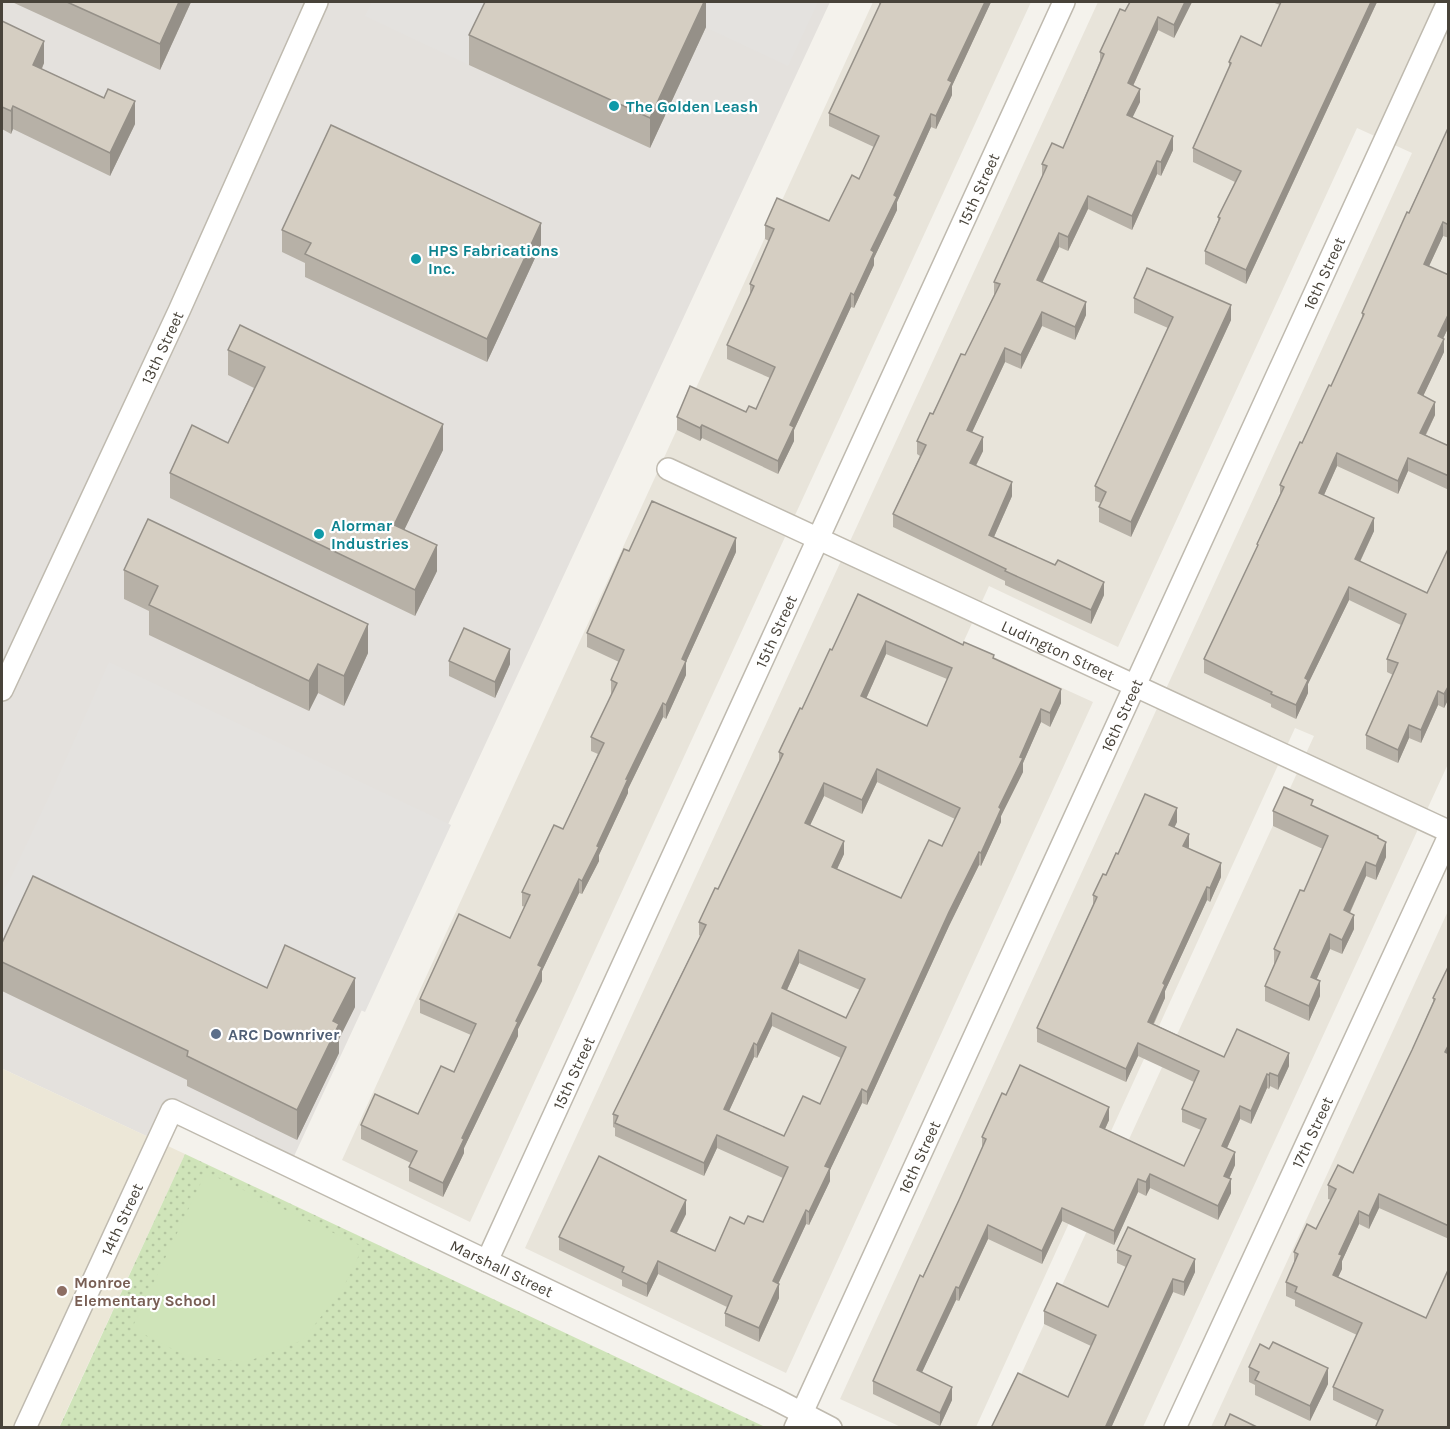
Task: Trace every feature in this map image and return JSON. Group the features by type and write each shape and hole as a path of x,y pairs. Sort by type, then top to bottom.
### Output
{"street":[{"name":"13th Street","path":"2,690 174,321 318,2"},
{"name":"15th Street","path":"487,1261 1064,2"},
{"name":"16th Street","path":"798,1420 1449,2"},
{"name":"Ludington Street","path":"668,469 1449,831"},
{"name":"17th Street","path":"1175,1428 1449,838"},
{"name":"Marshall Street","path":"172,1110 487,1261 798,1420 831,1428"},
{"name":"14th Street","path":"25,1428 172,1110"}],"shaded area":[{"path":"2,2 830,2 289,1167 172,1110 157,1141 3,1069 2,1072"},
{"path":"372,2 498,2 469,65 365,16"},
{"path":"652,2 818,2 788,66"},
{"path":"873,2 1031,2 470,1222 342,1160"},
{"path":"1098,2 1448,2 1448,764 1143,1427 997,1427 1314,736 1295,728 976,1427 901,1427 840,1399 1412,153 1357,128 1118,647 989,586 963,643 1093,702 786,1373 525,1248"},
{"path":"109,662 451,825 365,1012 286,975 267,1017 2,950 2,892 54,786"},
{"path":"1448,911 1448,1427 1211,1427"},
{"name":"Monroe Elementary School","path":"3,1069 185,1154 59,1427 2,1428"}],"green space":[{"path":"185,1154 763,1426 763,1428 59,1428"},
{"path":"206,1172 363,1247 343,1288 303,1340 246,1362 186,1356 132,1328"}],"building":[{"path":"67,2 179,2 160,44"},
{"name":"The Golden Leash","path":"485,2 704,2 650,118 469,35"},
{"path":"881,2 985,2 948,80 952,82 936,116 931,114 894,195 897,197 871,250 874,252 854,295 851,293 790,425 794,427 778,461 702,425 700,428 677,417 690,386 746,412 749,406 756,409 775,367 727,345 754,286 750,284 774,229 765,225 777,198 829,221 852,175 859,179 879,136 829,113"},
{"path":"1130,2 1185,2 1174,25 1158,17 1128,83 1140,89 1127,115 1173,136 1161,162 1157,161 1132,216 1088,196 1068,237 1059,233 1037,280 1086,302 1075,327 1042,312 1021,355 1005,348 967,430 983,437 970,463 1012,482 989,535 1055,565 1058,560 1104,582 1091,610 1005,571 1006,569 893,514 926,445 917,441 930,413 933,414 961,354 965,355 1000,284 994,282 1047,166 1042,164 1052,143 1063,148 1104,54 1100,52 1120,9 1125,11"},
{"path":"1281,2 1371,2 1246,270 1205,251 1220,218 1218,217 1241,171 1193,148 1241,36 1261,46"},
{"path":"2,21 44,41 33,65 104,98 108,89 135,101 110,153 13,106 11,111 2,107"},
{"name":"HPS Fabrications Inc.","path":"331,125 541,223 487,339 305,254 311,243 282,230"},
{"path":"1449,126 1449,225 1443,222 1424,264 1449,275 1449,313 1438,336 1444,339 1418,393 1435,402 1420,433 1449,446 1449,476 1408,458 1398,481 1337,453 1319,493 1374,518 1355,559 1427,593 1449,547 1449,685 1444,694 1438,691 1421,730 1409,725 1398,750 1366,735 1398,663 1387,659 1406,614 1349,587 1305,678 1308,680 1296,705 1204,659 1284,487 1280,485 1329,385 1331,386 1407,212 1409,213"},
{"path":"1147,268 1231,305 1131,522 1099,507 1106,492 1095,486 1173,317 1134,298"},
{"path":"240,325 443,424 394,525 437,545 415,590 170,473 192,425 228,443 265,367 228,350"},
{"path":"652,501 736,538 682,659 686,661 666,705 663,703 626,779 628,779 597,846 599,847 582,881 579,879 538,965 542,967 443,1183 409,1167 417,1151 361,1125 375,1094 418,1114 441,1066 454,1072 476,1024 420,999 459,914 510,938 530,895 522,892 554,825 563,829 604,743 591,737 617,683 611,680 624,650 587,633 624,549 629,551"},
{"path":"148,519 368,624 344,676 318,664 309,681 149,605 158,586 124,570"},
{"path":"858,594 963,645 964,642 994,655 993,658 1061,689 1050,713 1041,709 1020,757 1023,758 999,807 1001,809 981,853 979,852 949,912 867,1092 862,1089 825,1166 830,1168 809,1212 806,1210 773,1281 779,1284 759,1328 725,1313 732,1296 658,1261 647,1284 622,1272 624,1267 559,1237 599,1156 686,1200 671,1231 715,1251 730,1217 744,1224 748,1216 763,1222 788,1167 717,1135 704,1163 615,1123 618,1116 613,1114 706,925 699,922 715,888 718,889 783,754 779,752 830,649 832,650","holes":["886,641 952,668 927,726 861,696","877,769 960,808 942,846 929,840 901,898 832,867 844,841 805,823 824,783 862,800","799,950 865,979 846,1018 782,988","772,1013 846,1047 820,1104 803,1096 784,1136 724,1109 754,1043 757,1045"]},
{"path":"464,628 510,649 495,682 449,661"},
{"path":"1284,787 1313,800 1311,805 1378,836 1386,842 1376,866 1366,862 1344,910 1354,915 1342,940 1330,934 1311,977 1320,981 1309,1006 1265,986 1280,952 1274,949 1300,890 1304,891 1328,836 1273,811"},
{"path":"1145,794 1177,808 1169,825 1189,834 1183,846 1221,863 1210,888 1207,887 1163,983 1165,985 1148,1022 1224,1057 1237,1029 1289,1053 1278,1076 1267,1074 1251,1111 1240,1106 1222,1146 1235,1152 1224,1176 1231,1179 1218,1206 1150,1174 1146,1182 1138,1179 1114,1231 1062,1208 1042,1251 988,1225 917,1370 952,1387 940,1413 873,1381 920,1275 923,1277 959,1200 986,1139 982,1137 1002,1093 1006,1095 1020,1065 1109,1107 1100,1127 1184,1166 1206,1119 1182,1109 1199,1071 1138,1043 1126,1069 1037,1028 1097,897 1093,895 1103,874 1106,875 1116,853 1118,854"},
{"name":"ARC Downriver","path":"33,876 267,988 285,945 355,978 333,1021 339,1024 297,1110 187,1056 188,1051 2,962 2,943"},
{"path":"1449,965 1449,1044 1445,1052 1449,1054 1449,1226 1379,1194 1369,1216 1359,1211 1339,1254 1342,1255 1333,1275 1426,1318 1449,1268 1449,1428 1375,1428 1383,1410 1333,1387 1362,1323 1295,1292 1297,1287 1286,1282 1298,1254 1294,1252 1307,1224 1316,1229 1336,1189 1328,1185 1338,1165 1353,1173 1412,1050"},
{"path":"1128,1227 1195,1259 1184,1282 1173,1279 1105,1428 991,1428 1018,1373 1068,1397 1096,1335 1044,1311 1057,1283 1108,1307 1131,1256 1117,1250"},
{"path":"1273,1342 1328,1368 1310,1406 1255,1380 1259,1372 1249,1367 1260,1344 1269,1349"},
{"path":"1230,1414 1259,1428 1224,1428"}],"place":[{"name":"The Golden Leash","path":"614,106"},
{"name":"HPS Fabrications Inc.","path":"416,259"},
{"name":"Alormar Industries","path":"319,534"},
{"name":"ARC Downriver","path":"216,1034"},
{"name":"Monroe Elementary School","path":"62,1291"}]}
